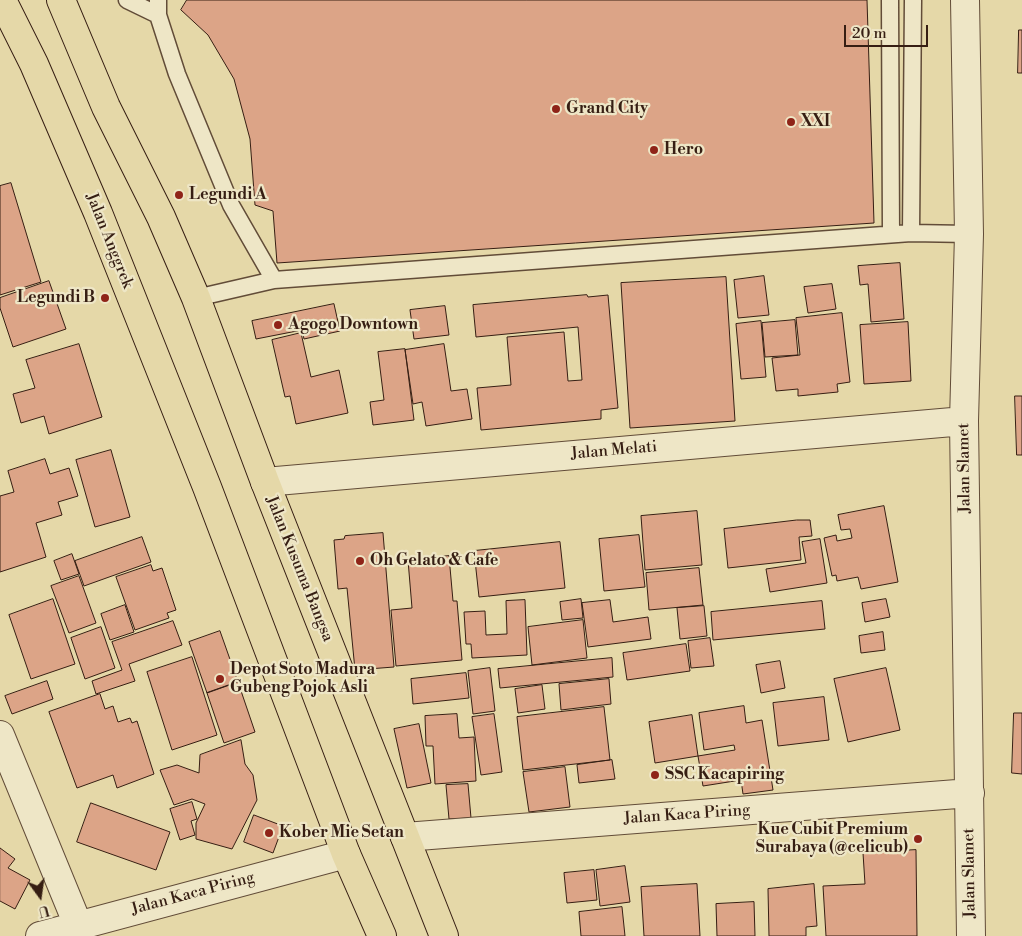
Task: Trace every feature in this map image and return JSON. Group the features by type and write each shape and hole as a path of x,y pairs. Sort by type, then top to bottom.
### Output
{"highway":[{"name":"Jalan Anggrek","path":"2,0 34,64 98,213 207,487 346,854"},
{"path":"61,0 106,107 161,217 196,298 265,482"},
{"name":"Jalan Kusuma Bangsa","path":"265,482 444,936"},
{"path":"346,854 382,936"}],"street":[{"name":"Jalan Slamet","path":"965,0 969,234 964,421 971,936"},
{"name":"Jalan Melati","path":"265,482 964,421"},
{"path":"0,735 78,925"},
{"name":"Jalan Kaca Piring","path":"405,836 970,793"},
{"name":"Jalan Kaca Piring","path":"40,936 346,854"}],"lane":[{"path":"127,0 158,7 177,74 231,206 274,280"},
{"path":"890,0 891,234"},
{"path":"911,234 913,0"},
{"path":"196,298 274,280 891,234 969,234"}],"building":[{"name":"Grand City","path":"187,0 867,0 874,223 277,263 273,211 255,205 250,139 234,79 208,35 181,10"},
{"path":"1019,30 1022,30 1022,73 1018,73"},
{"path":"11,183 41,282 0,295 0,186"},
{"path":"900,263 904,319 871,322 868,284 860,285 858,266"},
{"path":"764,276 769,315 738,318 734,280"},
{"path":"726,277 735,421 630,428 621,283"},
{"path":"49,281 66,329 13,347 0,308 0,298"},
{"path":"832,284 836,309 808,313 804,287"},
{"path":"587,295 588,297 608,295 618,408 601,410 601,419 481,430 477,388 511,385 507,337 564,332 568,381 582,380 578,327 476,337 473,305"},
{"path":"334,304 340,331 304,339 302,330 256,339 252,321"},
{"path":"445,306 449,335 414,339 410,310"},
{"path":"842,313 850,382 837,384 838,392 798,396 798,389 776,391 772,358 800,355 796,318"},
{"path":"795,320 798,355 765,357 762,323"},
{"path":"761,321 766,377 741,379 736,324"},
{"path":"908,322 911,381 864,384 860,325"},
{"path":"301,333 311,377 339,370 348,413 296,424 290,396 285,397 272,340"},
{"path":"79,344 102,417 49,434 44,416 21,423 13,394 35,388 26,360"},
{"path":"444,344 451,391 467,389 472,419 426,426 422,402 413,404 405,350"},
{"path":"405,349 414,420 373,425 370,402 384,400 378,352"},
{"path":"1015,396 1022,396 1022,455 1017,455"},
{"path":"111,450 130,517 95,527 76,460"},
{"path":"45,459 50,474 69,468 78,496 58,502 62,515 36,523 46,557 0,572 0,496 14,492 8,471"},
{"path":"884,506 898,582 861,589 858,577 837,581 836,575 832,576 824,538 836,535 837,541 852,538 850,529 841,530 838,515"},
{"path":"697,511 702,565 645,570 641,516"},
{"path":"810,520 812,536 799,537 801,560 728,568 724,529"},
{"path":"383,533 394,667 355,670 347,588 338,589 334,540 344,539 345,536"},
{"path":"639,535 645,587 604,591 599,539"},
{"path":"142,537 151,562 84,586 75,561"},
{"path":"820,539 827,583 770,592 766,569 806,563 802,542"},
{"path":"560,542 565,588 479,597 474,551"},
{"path":"72,554 79,574 61,580 54,561"},
{"path":"449,556 453,601 457,601 462,660 396,666 391,610 412,608 408,560"},
{"path":"151,565 153,571 162,568 176,610 167,613 169,618 135,630 116,577"},
{"path":"699,568 703,605 649,610 646,573"},
{"path":"79,576 96,623 69,633 51,586"},
{"path":"53,599 75,664 31,679 9,615"},
{"path":"581,599 583,618 562,620 560,602"},
{"path":"886,599 890,617 865,622 862,603"},
{"path":"525,600 527,655 472,658 471,644 466,644 464,612 485,611 486,635 507,634 506,601"},
{"path":"610,600 613,622 648,617 651,639 588,647 582,603"},
{"path":"822,601 825,629 713,640 711,612"},
{"path":"125,605 134,632 110,640 101,614"},
{"path":"704,606 707,636 680,639 677,608"},
{"path":"583,620 587,658 532,665 528,627"},
{"path":"173,621 182,645 129,664 135,681 96,694 92,681 122,670 112,642"},
{"path":"101,627 115,668 85,679 71,638"},
{"path":"220,631 238,682 207,693 189,642"},
{"path":"883,632 885,650 861,653 859,636"},
{"path":"710,638 714,666 691,668 688,641"},
{"path":"686,644 690,671 627,680 623,653"},
{"path":"192,657 217,735 172,750 147,672"},
{"path":"612,658 613,677 500,688 498,669"},
{"path":"780,661 785,688 761,693 756,665"},
{"path":"490,668 495,711 473,714 468,671"},
{"path":"886,668 900,730 848,742 834,679"},
{"path":"466,673 469,698 413,704 411,679"},
{"path":"609,679 611,704 561,710 559,684"},
{"path":"47,681 53,699 12,714 5,696"},
{"path":"238,682 255,732 224,743 207,693"},
{"path":"542,685 545,709 518,713 515,689"},
{"path":"100,694 105,709 113,706 118,722 130,718 132,723 137,721 154,774 117,788 113,775 77,788 49,712"},
{"path":"824,697 829,740 778,746 773,703"},
{"path":"744,706 746,723 762,720 773,790 743,794 741,780 703,786 698,756 735,750 734,745 704,750 699,713"},
{"path":"604,707 610,760 523,770 517,717"},
{"path":"1014,713 1022,713 1022,774 1012,773"},
{"path":"457,714 459,738 474,737 476,781 435,784 433,746 426,746 425,716"},
{"path":"494,714 502,772 481,775 472,717"},
{"path":"692,715 698,756 655,763 649,722"},
{"path":"419,724 431,783 407,788 394,729"},
{"path":"241,740 245,764 253,775 257,800 232,849 196,839 196,823 205,804 192,799 174,805 160,770 177,765 199,773 200,755"},
{"path":"612,760 615,779 579,783 577,765"},
{"path":"565,767 570,807 529,812 523,772"},
{"path":"468,784 471,818 449,819 446,785"},
{"path":"192,802 197,819 191,821 195,835 180,840 170,809"},
{"path":"91,803 170,832 156,870 77,842"},
{"path":"254,815 283,826 273,853 244,842"},
{"path":"0,848 15,859 8,868 30,880 15,909 0,901"},
{"path":"916,850 917,936 826,936 823,886 865,884 863,853"},
{"path":"625,866 630,902 600,906 596,870"},
{"path":"594,870 597,900 567,903 564,873"},
{"path":"697,884 700,936 644,936 641,887"},
{"path":"814,884 817,926 806,927 806,936 769,936 768,889"},
{"path":"754,902 755,936 717,936 716,904"},
{"path":"622,907 625,936 581,936 579,912"}],"place":[{"name":"Grand City","path":"556,109"},
{"name":"XXI","path":"791,122"},
{"name":"Hero","path":"654,150"},
{"name":"Legundi A","path":"179,195"},
{"name":"Legundi B","path":"105,298"},
{"name":"Agogo Downtown","path":"278,325"},
{"name":"Oh Gelato & Cafe","path":"360,561"},
{"name":"Depot Soto Madura Gubeng Pojok Asli","path":"220,679"},
{"name":"SSC Kacapiring","path":"655,775"},
{"name":"Kober Mie Setan","path":"269,833"},
{"name":"Kue Cubit Premium Surabaya (@celicub)","path":"918,839"}]}
